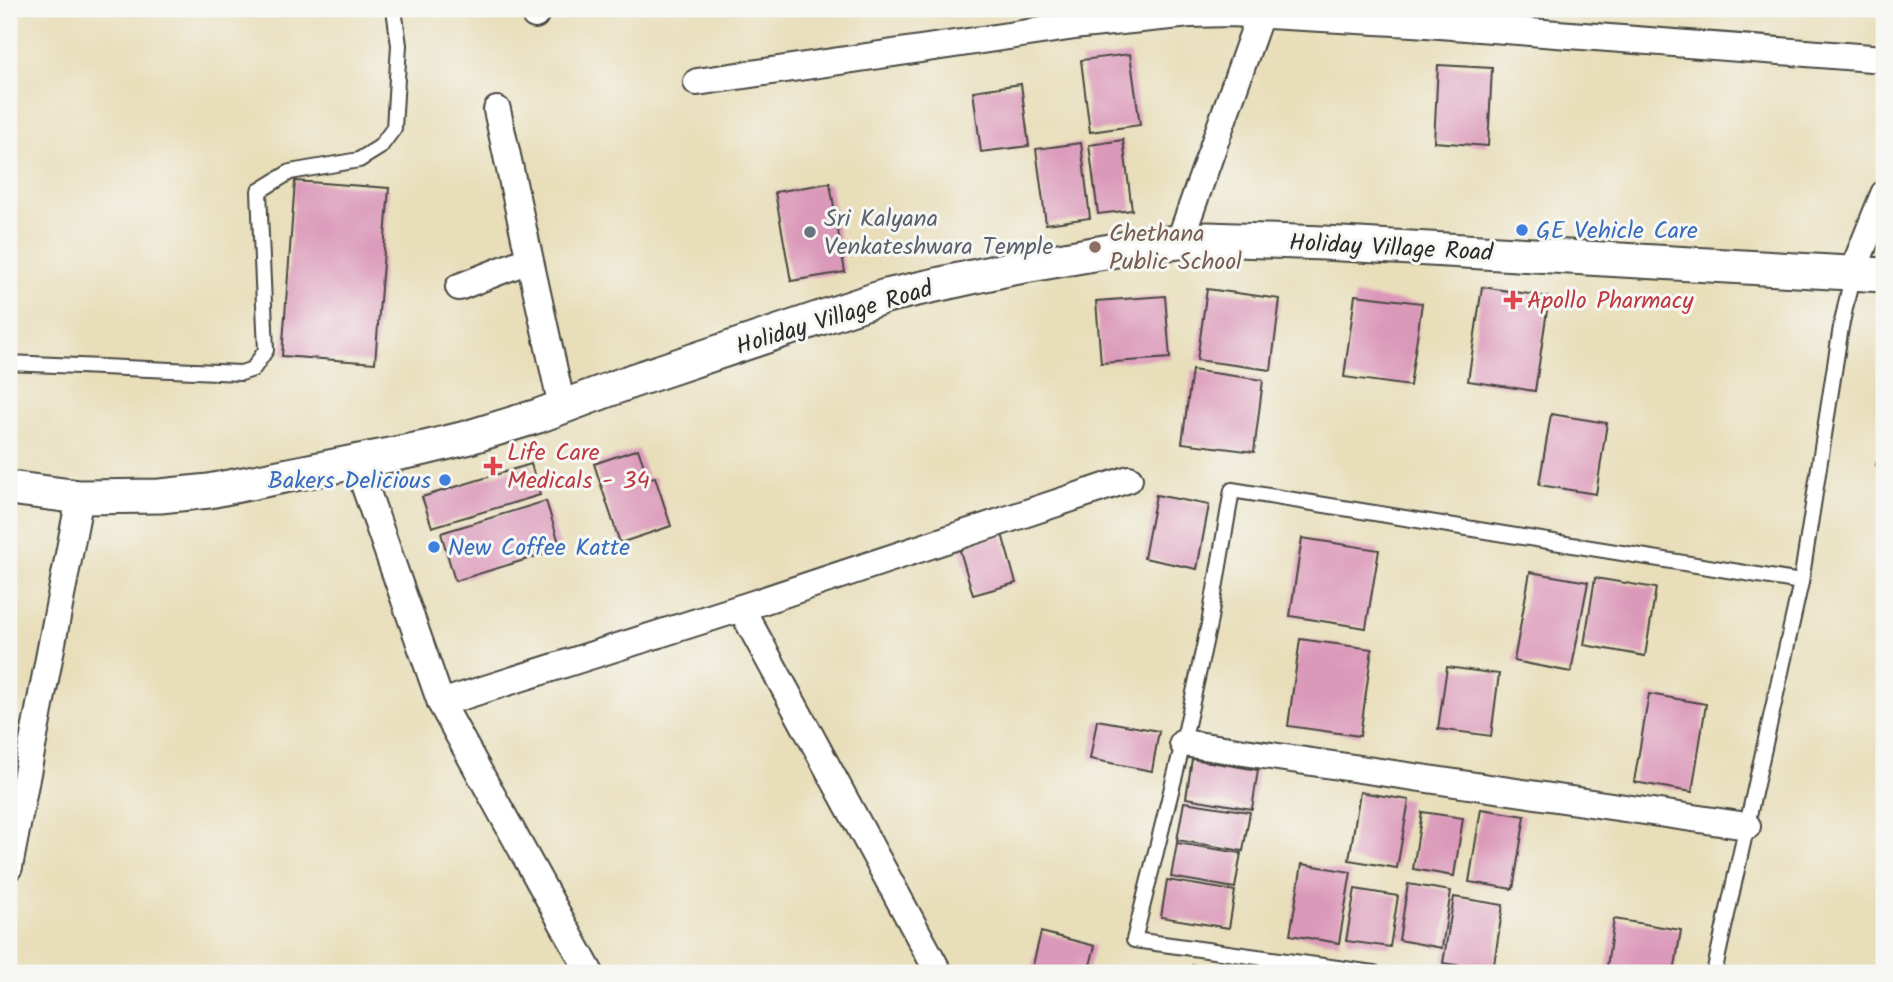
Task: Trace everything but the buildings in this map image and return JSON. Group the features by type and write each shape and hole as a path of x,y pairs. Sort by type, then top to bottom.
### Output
{"street":[{"path":"1179,243 1261,11"},
{"path":"697,82 1085,17 1261,11 1884,59"},
{"path":"497,110 562,407"},
{"path":"1868,273 1884,194"},
{"name":"Holiday Village Road","path":"9,488 80,497 121,498 209,491 466,439 886,296 1013,268 1139,246 1208,239 1324,243 1868,273"},
{"path":"459,287 528,260"},
{"path":"356,461 441,703 590,973"},
{"path":"441,703 741,608 1129,479"},
{"path":"9,867 80,497"},
{"path":"741,608 939,973"},
{"path":"1183,743 1747,826"}],"lane":[{"path":"9,363 219,373 241,373 253,369 266,350 259,191 290,172 359,160 380,147 394,128 399,45 394,9"},
{"path":"1714,973 1801,582 1841,327 1868,273"},
{"path":"1374,973 1134,940 1183,743 1209,624 1232,490 1801,582"}],"place":[{"name":"GE Vehicle Care","path":"1522,230"},
{"name":"Sri Kalyana Venkateshwara Temple","path":"810,232"},
{"name":"Chethana Public School","path":"1095,247"},
{"name":"Apollo Pharmacy","path":"1513,300"},
{"name":"Life Care Medicals - 34","path":"493,466"},
{"name":"Bakers Delicious","path":"445,480"},
{"name":"New Coffee Katte","path":"434,547"}]}
